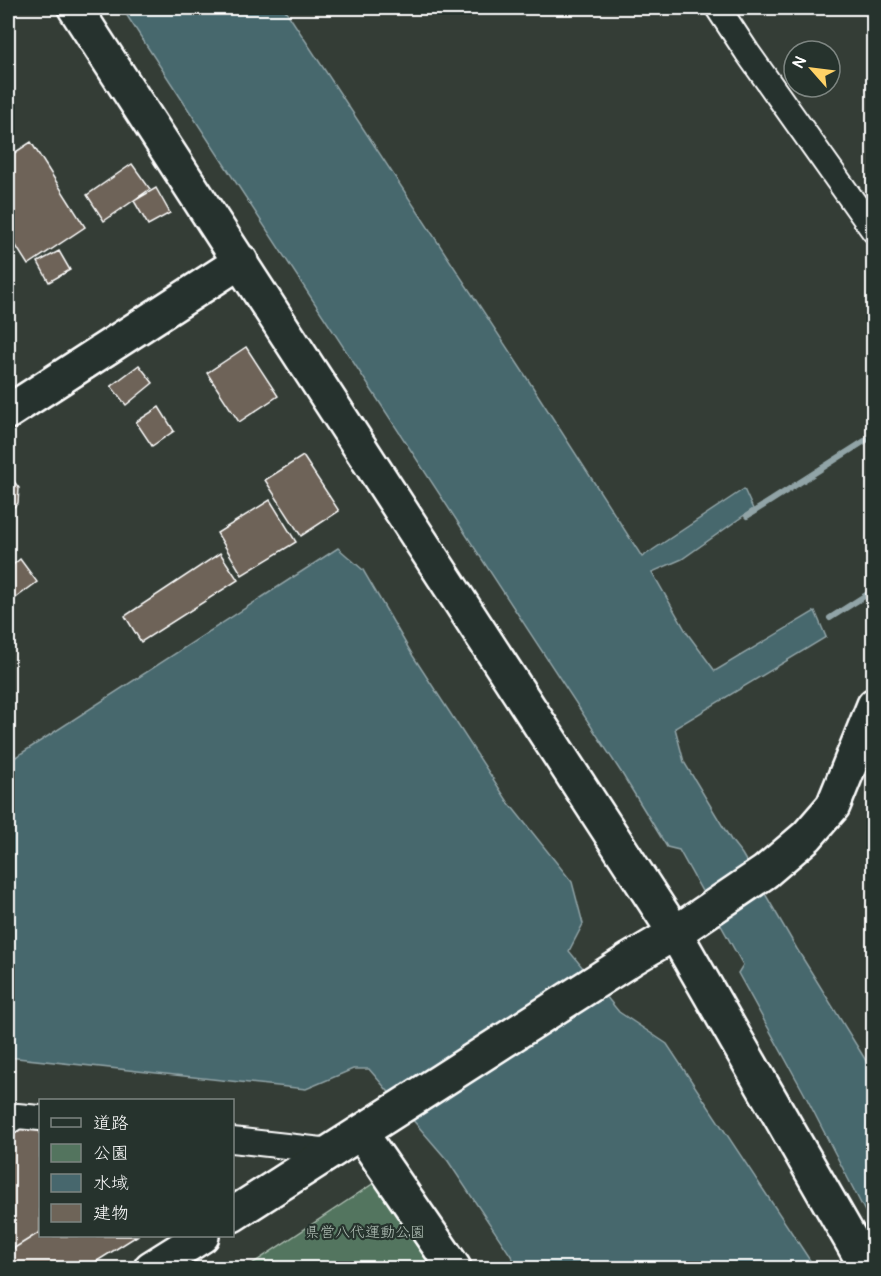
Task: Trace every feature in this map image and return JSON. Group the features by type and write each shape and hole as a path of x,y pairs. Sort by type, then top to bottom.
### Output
{"street":[{"path":"75,8 675,933 867,1269"},
{"path":"718,8 873,231"},
{"path":"8,412 241,261"},
{"path":"234,1214 630,959 675,933 765,872 807,837 833,806 873,705"},
{"path":"8,1122 17,1116 39,1118"},
{"path":"361,1133 454,1269"},
{"path":"234,1140 331,1151"},
{"path":"151,1269 200,1237"}],"green space":[{"name":"県営八代運動公園","path":"374,1183 432,1268 246,1268"}],"water":[{"path":"122,8 284,8 642,557 744,489 753,509 682,559 652,572 687,633 715,671 815,611 826,637 675,728 684,762 873,1072 873,1227 804,1093 738,973 743,965 679,850 667,847 621,772"},
{"path":"338,548 363,570 413,656 508,802 572,882 583,924 569,951 619,1012 667,1044 815,1268 519,1268 448,1161 369,1069 353,1069 306,1089 8,1057 8,762"}],"building":[{"path":"31,142 85,227 28,265 8,233 8,157"},
{"path":"132,164 150,189 104,221 87,195"},
{"path":"156,188 170,213 148,225 134,201"},
{"path":"59,251 70,270 49,282 38,262"},
{"path":"246,347 278,396 239,422 207,373"},
{"path":"139,365 153,383 126,405 111,386"},
{"path":"159,407 174,431 152,446 136,422"},
{"path":"303,456 339,511 301,536 265,480"},
{"path":"8,475 19,488 18,503 8,513"},
{"path":"270,500 296,542 242,575 217,533"},
{"path":"220,553 238,580 141,642 125,616"},
{"path":"20,559 37,582 13,600 8,592 8,569"},
{"path":"26,1125 39,1127 39,1233 8,1252 8,1138"},
{"path":"39,1233 39,1237 135,1237 86,1268 8,1268 8,1252"}],"waterway":[{"path":"747,516 874,435"},
{"path":"830,618 874,590"}]}
